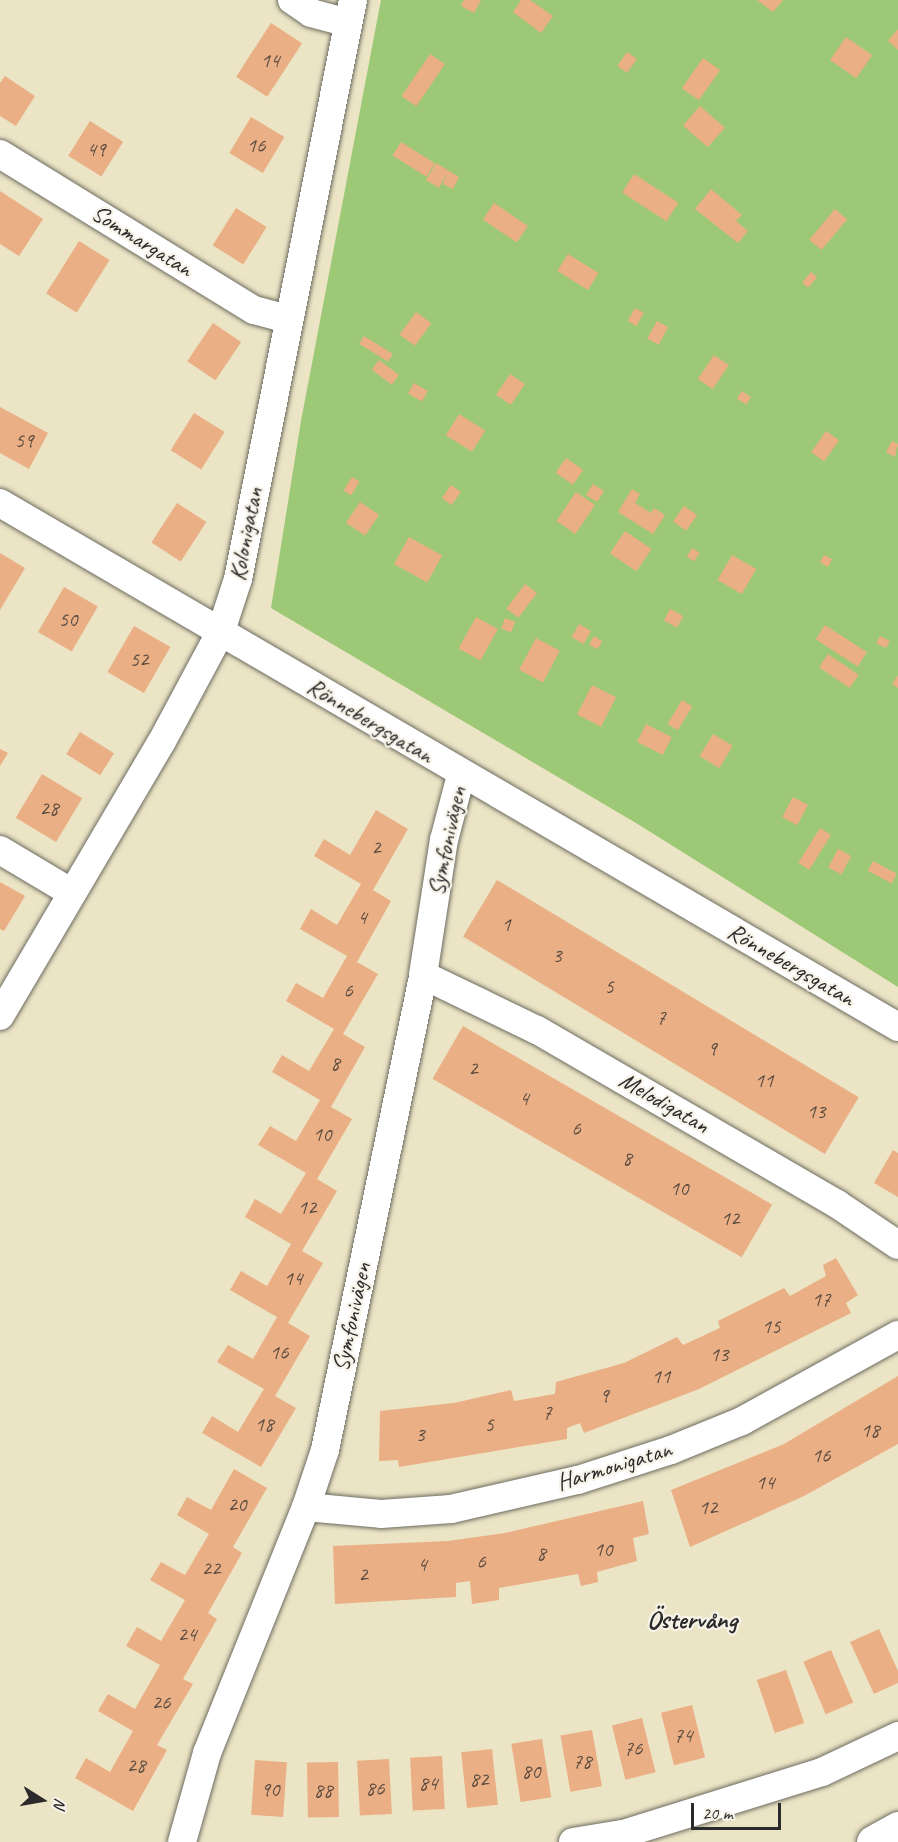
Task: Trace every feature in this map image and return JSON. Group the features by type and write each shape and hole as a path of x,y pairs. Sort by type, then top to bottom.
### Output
{"main road":[{"path":"873,1842 898,1828"}],"street":[{"path":"292,0 311,13 351,12"},
{"name":"Kolonigatan","path":"0,1016 161,743 221,631 238,579 287,319 351,12"},
{"name":"Sommargatan","path":"0,154 255,310 287,319"},
{"name":"Rönnebergsgatan","path":"0,503 221,631 461,775 898,1027"},
{"name":"Symfonivägen","path":"182,1842 207,1753 306,1507 325,1450 423,975 444,840 461,775"},
{"path":"0,850 72,892"},
{"name":"Melodigatan","path":"423,975 537,1030 837,1204 898,1245"},
{"name":"Harmonigatan","path":"306,1507 381,1514 450,1509 579,1480 671,1450 742,1420 898,1335"},
{"path":"573,1842 623,1834 822,1772 898,1736"}],"green space":[{"path":"381,0 898,0 898,987 636,823 271,608 301,421"}],"building":[{"path":"464,0 481,0 474,13 461,6"},
{"path":"521,0 530,0 553,16 541,33 513,12"},
{"path":"757,0 783,0 773,12"},
{"path":"271,23 302,43 267,97 236,77"},
{"path":"898,29 898,50 888,41"},
{"path":"846,37 872,55 856,78 830,60"},
{"path":"627,52 637,59 627,73 617,66"},
{"path":"430,54 445,64 416,106 401,96"},
{"path":"703,58 720,70 699,100 682,88"},
{"path":"5,76 35,96 16,126 0,116 0,83"},
{"path":"700,106 725,128 708,147 683,126"},
{"path":"251,117 284,137 263,173 229,153"},
{"path":"90,121 123,142 101,176 68,156"},
{"path":"401,142 435,163 426,177 393,156"},
{"path":"436,163 459,177 453,189 443,184 446,175 439,188 426,180"},
{"path":"634,174 678,203 666,221 622,192"},
{"path":"711,189 742,215 736,221 748,231 738,243 695,209"},
{"path":"0,191 43,219 19,256 0,244"},
{"path":"494,203 528,226 517,243 483,220"},
{"path":"236,208 267,227 243,264 213,245"},
{"path":"835,209 847,219 822,250 809,240"},
{"path":"79,241 110,260 77,313 46,294"},
{"path":"568,254 599,273 588,290 557,271"},
{"path":"811,272 817,277 808,288 802,283"},
{"path":"635,308 644,313 636,326 628,321"},
{"path":"416,312 431,323 415,346 400,335"},
{"path":"657,321 668,327 659,345 647,338"},
{"path":"213,323 241,342 215,380 187,361"},
{"path":"364,336 393,354 388,362 359,344"},
{"path":"714,355 729,365 713,389 698,379"},
{"path":"379,360 399,375 392,385 372,370"},
{"path":"510,374 525,384 511,405 496,395"},
{"path":"414,383 428,391 422,401 408,393"},
{"path":"742,391 751,397 746,405 737,398"},
{"path":"0,407 48,433 29,469 0,453"},
{"path":"194,413 225,432 201,469 171,450"},
{"path":"459,414 485,430 472,452 446,435"},
{"path":"826,431 839,440 824,461 811,452"},
{"path":"892,441 898,444 895,457 886,452"},
{"path":"566,458 583,470 573,485 556,473"},
{"path":"352,477 360,482 351,495 344,491"},
{"path":"593,484 604,491 597,502 586,495"},
{"path":"451,485 461,492 452,505 442,498"},
{"path":"632,489 640,494 635,503 651,513 654,508 665,515 653,534 618,512"},
{"path":"576,492 595,505 575,534 556,521"},
{"path":"360,502 379,515 365,536 346,523"},
{"path":"177,503 206,522 181,561 151,542"},
{"path":"684,506 697,515 686,531 673,522"},
{"path":"625,531 652,549 636,571 610,553"},
{"path":"409,537 442,555 427,583 394,564"},
{"path":"692,548 700,553 694,561 687,556"},
{"path":"0,553 25,568 0,610"},
{"path":"732,555 756,569 742,594 718,580"},
{"path":"824,555 832,559 828,567 820,562"},
{"path":"525,584 537,593 518,618 506,609"},
{"path":"64,587 98,606 72,652 38,632"},
{"path":"670,609 683,616 677,628 664,620"},
{"path":"476,617 498,629 480,661 459,648"},
{"path":"505,618 515,622 511,632 501,628"},
{"path":"579,624 591,631 584,644 572,637"},
{"path":"825,625 867,652 858,666 816,639"},
{"path":"134,626 170,647 144,693 108,672"},
{"path":"594,636 602,641 598,649 589,645"},
{"path":"880,636 890,641 886,648 876,643"},
{"path":"536,638 560,651 543,682 519,670"},
{"path":"828,654 859,675 850,688 819,667"},
{"path":"898,675 898,688 892,684"},
{"path":"592,685 616,697 601,727 577,714"},
{"path":"682,700 692,706 678,730 668,724"},
{"path":"646,724 672,737 663,755 637,742"},
{"path":"80,732 114,753 100,775 66,754"},
{"path":"713,734 733,746 719,768 700,756"},
{"path":"0,749 8,753 0,766"},
{"path":"42,774 82,798 56,842 16,818"},
{"path":"793,797 808,805 797,825 782,817"},
{"path":"376,810 408,829 373,890 391,901 357,962 378,974 343,1034 365,1047 331,1107 352,1119 317,1179 337,1191 302,1251 323,1263 288,1323 310,1336 275,1396 296,1408 261,1467 202,1433 212,1416 238,1432 264,1389 217,1362 228,1345 253,1359 277,1317 230,1290 241,1271 267,1286 291,1244 245,1217 255,1199 281,1214 306,1173 258,1145 270,1126 296,1141 320,1100 272,1072 282,1055 309,1071 334,1029 286,1001 296,983 323,998 347,956 300,929 311,909 337,925 361,884 314,856 324,839 350,855"},
{"path":"820,828 831,835 809,870 798,863"},
{"path":"838,849 851,856 841,875 828,868"},
{"path":"873,861 897,874 892,883 868,871"},
{"path":"497,880 859,1097 825,1154 463,937"},
{"path":"0,882 25,896 4,931 0,929"},
{"path":"463,1026 772,1204 742,1257 432,1079"},
{"path":"893,1150 898,1153 898,1197 874,1183"},
{"path":"836,1258 858,1295 846,1303 851,1313 699,1389 584,1433 580,1423 567,1428 567,1439 399,1467 398,1460 379,1461 380,1411 454,1403 511,1390 514,1401 555,1394 556,1382 624,1363 677,1337 683,1345 720,1328 718,1321 784,1288 790,1296 826,1276 823,1265"},
{"path":"898,1376 898,1444 804,1496 690,1547 671,1490 784,1444"},
{"path":"234,1469 267,1488 233,1547 242,1553 208,1613 217,1619 183,1679 193,1684 157,1745 167,1750 133,1811 75,1778 86,1758 110,1772 133,1731 98,1711 108,1694 135,1709 160,1665 126,1646 137,1627 161,1641 185,1600 150,1580 161,1562 185,1575 209,1534 177,1515 187,1497 211,1510"},
{"path":"643,1501 649,1534 633,1538 637,1561 597,1572 598,1582 581,1586 578,1574 499,1588 499,1600 472,1604 470,1581 456,1583 456,1597 335,1604 333,1546 448,1541 505,1533"},
{"path":"879,1629 898,1671 898,1683 874,1694 850,1642"},
{"path":"831,1650 853,1702 826,1714 803,1662"},
{"path":"786,1670 804,1723 775,1733 757,1680"},
{"path":"692,1705 705,1757 674,1765 661,1713"},
{"path":"642,1718 656,1772 625,1780 612,1725"},
{"path":"592,1730 602,1786 570,1792 560,1736"},
{"path":"542,1739 551,1797 521,1802 511,1744"},
{"path":"492,1749 498,1805 467,1808 461,1752"},
{"path":"442,1756 445,1809 413,1811 410,1758"},
{"path":"389,1759 392,1814 360,1816 357,1761"},
{"path":"255,1760 287,1762 283,1817 251,1815"},
{"path":"338,1762 339,1817 308,1818 307,1763"}],"district":[{"name":"Östervång","path":"692,1620"}]}
